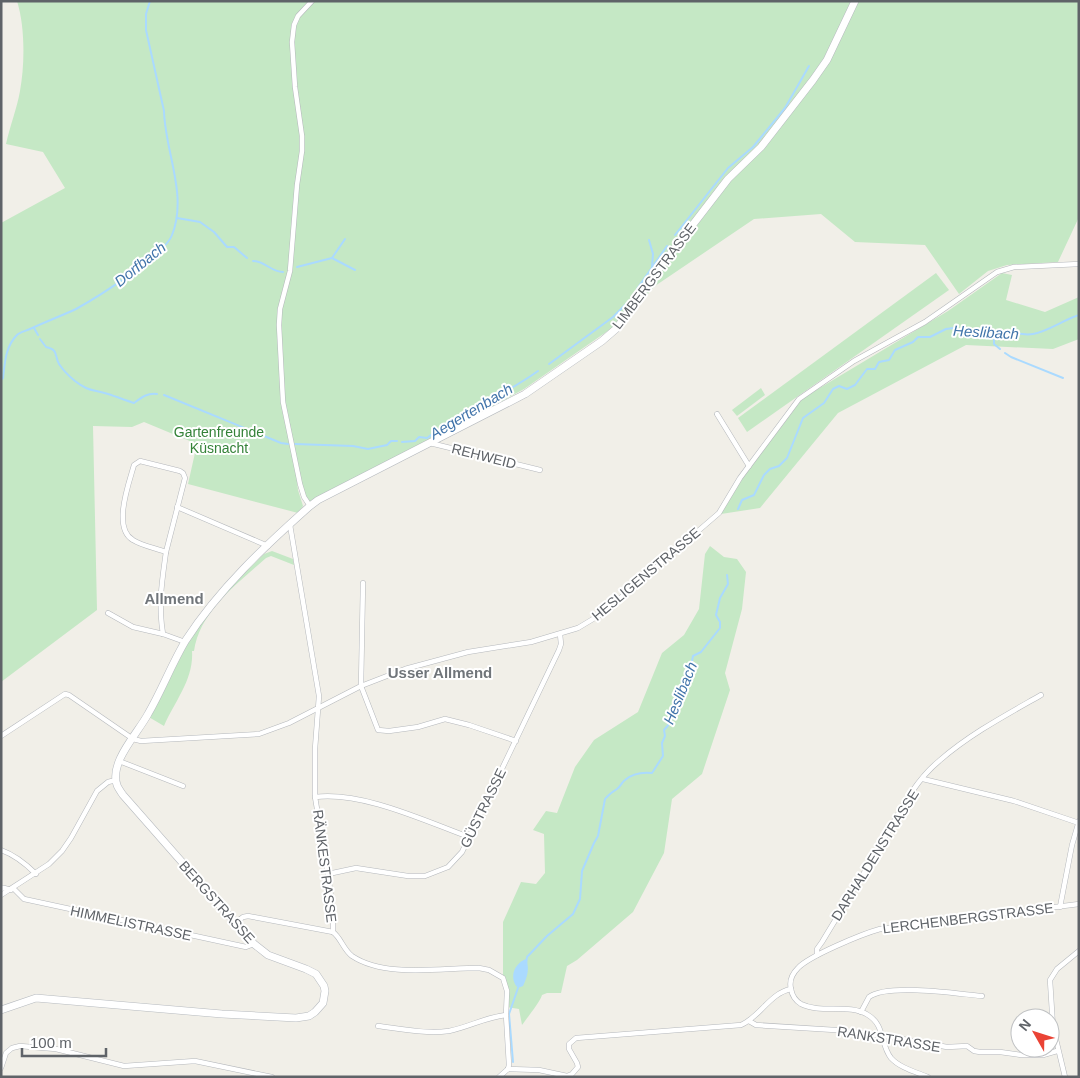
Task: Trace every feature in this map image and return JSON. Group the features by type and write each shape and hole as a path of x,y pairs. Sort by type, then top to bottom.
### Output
{"street":[{"path":"310,506 303,496 286,417 279,325 280,308 290,271 297,185 302,151 292,42 294,25 298,16 312,1"},
{"name":"LIMBERGSTRASSE","path":"290,524 310,506 325,496 525,394 602,342 617,328 665,260 728,179 761,147 813,80 827,60 855,1"},
{"name":"HESLIGENSTRASSE","path":"133,739 141,741 259,734 289,723 361,686 426,663 468,652 531,642 578,628 603,613 720,513 749,466 799,399 854,362 925,322 997,272 1014,268 1079,264"},
{"path":"718,414 749,466"},
{"name":"REHWEID","path":"428,443 540,470"},
{"path":"163,634 160,615 160,594 166,552 185,478 184,473 180,471 140,461 136,462 123,510 123,528 132,540 166,552"},
{"path":"177,507 268,546"},
{"path":"1,895 36,874 62,851 97,791 108,782 116,780 119,761 148,716 185,642 212,602 290,524"},
{"name":"RÄNKESTRASSE","path":"290,524 317,682 319,707 315,750 315,797 328,874 333,932 347,952 376,966 395,969 479,968 496,972 503,978 507,991 508,1069"},
{"path":"363,583 361,686 378,730 390,731 418,727 445,719 516,741"},
{"path":"108,613 133,627 163,634 185,642"},
{"name":"GÜSTRASSE","path":"328,874 356,868 408,876 425,876 448,867 462,852 516,741 559,650 561,644 560,634"},
{"path":"1,736 65,694 69,694 133,739"},
{"name":"DARHALDENSTRASSE","path":"817,956 817,949 922,778 938,761 983,728 1041,695"},
{"path":"119,761 183,786"},
{"path":"922,778 1014,801 1079,822 1072,845 1060,907"},
{"name":"BERGSTRASSE","path":"1,1010 36,998 222,1014 296,1018 309,1016 322,1003 325,992 324,986 316,974 306,968 268,955 254,944 132,806 123,795 116,780"},
{"path":"315,797 327,795 372,802 469,837"},
{"path":"1,850 15,857 36,874"},
{"path":"1,888 12,889"},
{"name":"HIMMELISTRASSE","path":"12,889 24,899 48,905 246,947 254,944"},
{"name":"LERCHENBERGSTRASSE","path":"791,989 791,978 803,963 864,934 880,929 1079,904"},
{"path":"235,923 240,918 248,916 333,932"},
{"path":"1051,1008 1050,980 1057,969 1079,951"},
{"path":"499,1077 508,1069 539,1070 567,1076 572,1074 578,1067 578,1063 569,1049 569,1044 576,1038 737,1026 749,1021 780,993 791,989 796,999 805,1005 861,1012 876,1022 883,1036 886,1049 892,1059 917,1075 928,1077"},
{"path":"861,1012 869,997 881,992 921,990 982,996"},
{"path":"378,1026 417,1032 447,1031 462,1028 485,1019 506,1015"},
{"name":"RANKSTRASSE","path":"749,1021 756,1025 835,1030 947,1047 967,1046 974,1051 980,1052 1010,1053"},
{"path":"1,1068 6,1054 12,1048 20,1046 56,1049 124,1066 194,1061 272,1077"},
{"path":"1059,1058 1065,1077"}],"green space":[{"name":"Gartenfreunde Küsnacht","path":"17,1 1079,1 1079,217 1058,262 1007,265 988,271 959,294 925,245 855,242 821,214 754,219 655,286 625,319 524,389 310,506 297,481 303,506 298,513 188,484 197,444 144,422 132,427 93,426 97,610 1,682 1,223 65,188 43,152 6,144 19,97 23,69 23,33"},
{"path":"936,273 949,290 747,432 738,418"},
{"path":"1002,273 1012,275 1006,300 1045,312 1079,297 1079,339 1053,349 966,345 838,413 760,508 721,514 744,476 803,398 948,311"},
{"path":"761,388 765,395 737,416 732,410"},
{"path":"710,546 724,557 737,559 746,572 742,609 725,673 730,690 702,774 672,799 664,853 633,912 577,960 567,966 561,993 542,995 522,1025 519,1009 507,1007 507,991 503,978 503,922 521,882 536,884 545,873 544,834 533,830 546,811 557,813 575,767 594,740 638,712 662,653 684,635 699,609 705,554"},
{"path":"272,551 293,559 294,565 271,556 266,558 221,599 204,623 194,651 192,651 192,661 187,680 164,726 147,716 185,642 226,591 264,554"}],"water":[{"path":"526,959 528,966 527,976 523,986 518,988 513,976 515,968"}],"waterway":[{"name":"Dorfbach","path":"1,380 8,350 17,335 76,309 113,286 157,253 172,235 178,205 177,189 164,111 146,30 146,14 150,1"},
{"path":"675,235 728,168 753,147 785,108 809,66"},
{"path":"177,218 200,222 214,232 227,247 234,247 247,258"},
{"path":"332,258 345,239"},
{"path":"649,240 653,254 652,267"},
{"path":"637,289 667,246"},
{"path":"297,267 332,258 355,270"},
{"path":"253,261 283,272"},
{"name":"Aegertenbach","path":"549,364 613,317 630,300"},
{"name":"Heslibach","path":"738,509 742,500 754,495 764,475 770,469 779,466 787,458 803,418 824,403 833,389 839,386 847,389 855,385 867,369 875,369 879,362 889,360 895,350 913,342 918,337 930,337 946,329 954,328 957,331 968,330 983,333 1000,331 1021,334 1039,333 1079,315"},
{"name":"Aegertenbach","path":"34,328 38,335"},
{"path":"988,332 994,339 994,344 1000,349"},
{"name":"Aegertenbach","path":"40,339 46,347 55,351 59,364 65,371 84,387 134,403 150,394 157,394"},
{"path":"1005,353 1063,378"},
{"name":"Aegertenbach","path":"402,442 415,441 419,437 427,438 538,371"},
{"name":"Aegertenbach","path":"164,395 281,443 288,444"},
{"name":"Aegertenbach","path":"295,444 353,446 368,449 387,445 391,441 397,441"},
{"name":"Heslibach","path":"526,965 527,957 547,936 573,914 580,899 582,871 598,836 605,799 634,774 652,773 663,756 664,730 671,722 672,714 690,671 693,656 701,652 720,628 720,622 716,615 720,598 728,584 727,575"},
{"name":"Heslibach","path":"513,1062 509,1014 518,988"}],"district":[{"name":"Allmend","path":"174,598"},
{"name":"Usser Allmend","path":"440,672"}]}
